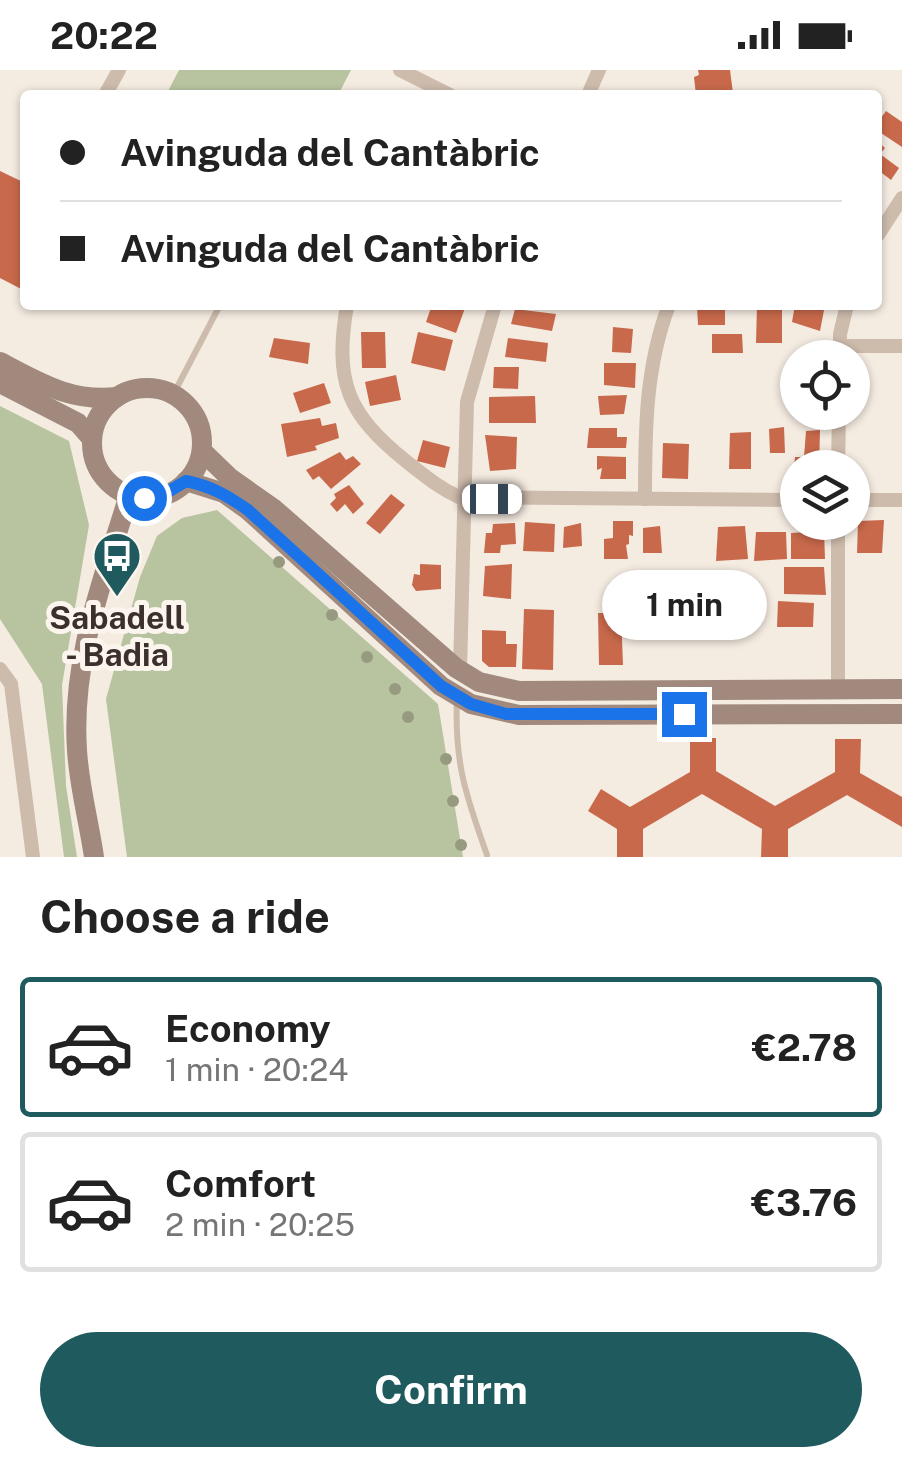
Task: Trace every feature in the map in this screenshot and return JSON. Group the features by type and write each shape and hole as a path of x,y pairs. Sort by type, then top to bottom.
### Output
{"street":[{"path":"400,70 437,90"},
{"path":"882,229 902,198"},
{"path":"346,310 343,357 348,393 360,419 443,490 467,498 780,500"},
{"path":"460,670 468,402 494,310"},
{"path":"645,500 650,372 669,310"},
{"path":"842,340 846,310"},
{"path":"870,349 902,346"},
{"path":"0,362 61,392 91,400 117,397 140,388 174,395 192,411 198,423 202,451 186,481 161,496 129,495 103,476 92,440 100,414 117,397"},
{"path":"0,383 78,424 92,440"},
{"path":"202,451 479,682 510,690 902,690"},
{"path":"186,481 214,489 248,510 457,697 471,704 519,715 902,714"},
{"path":"94,857 77,753 76,702 82,648 129,495"},
{"path":"870,500 902,500"},
{"path":"838,540 838,691"},
{"path":"0,669 11,684 33,857"}],"lane":[{"path":"174,395 217,310"},
{"path":"457,697 455,748 486,855"}],"green space":[{"path":"179,70 351,70 341,90 169,90"},
{"path":"0,406 69,441 89,525 62,685 66,786 77,857 64,857 42,684 0,619"},
{"path":"217,510 438,704 463,857 127,857 106,699 140,577 157,536 182,518"}],"building":[{"path":"698,70 730,70 733,90 695,90 694,77 699,75"},
{"path":"886,111 902,122 902,147 882,134"},
{"path":"882,155 899,168 891,180 882,173"},
{"path":"0,171 20,181 20,288 0,278"},
{"path":"430,310 464,310 456,333 426,322"},
{"path":"515,310 556,314 552,331 511,324"},
{"path":"697,310 725,310 725,325 698,325"},
{"path":"757,310 782,310 780,343 756,343"},
{"path":"794,310 824,310 820,331 792,322"},
{"path":"613,327 633,329 631,353 612,352"},
{"path":"361,332 385,332 386,368 362,368"},
{"path":"418,332 453,340 445,371 411,363"},
{"path":"712,334 742,334 743,353 712,353"},
{"path":"274,338 310,343 308,364 269,357"},
{"path":"508,338 548,343 546,362 505,357"},
{"path":"604,363 636,363 635,388 604,385"},
{"path":"494,367 519,367 518,389 493,388"},
{"path":"396,375 401,400 370,406 365,382"},
{"path":"324,383 331,403 300,413 293,393"},
{"path":"627,395 624,414 600,415 598,396"},
{"path":"535,396 536,423 489,423 489,397"},
{"path":"320,418 322,426 336,423 339,438 315,446 317,450 287,457 281,424"},
{"path":"589,428 617,428 617,437 627,437 626,448 587,448"},
{"path":"769,429 784,430 785,450 780,453 770,453"},
{"path":"820,430 819,450 805,450 806,431"},
{"path":"751,432 751,469 729,469 730,433"},
{"path":"485,435 517,437 516,469 490,471"},
{"path":"423,440 450,447 445,468 417,461"},
{"path":"663,443 689,444 688,479 662,478"},
{"path":"340,452 346,460 353,456 361,464 331,489 319,476 313,480 306,470"},
{"path":"597,456 626,457 626,479 600,479 602,468 597,470"},
{"path":"349,485 364,504 353,514 345,504 337,512 330,504 336,498 334,494"},
{"path":"391,494 405,505 380,534 366,523"},
{"path":"884,520 882,553 857,553 857,540 870,540 870,521"},
{"path":"613,521 633,521 633,536 629,535 626,545 628,559 604,559 604,539 613,538"},
{"path":"525,522 555,524 554,552 523,551"},
{"path":"515,523 516,544 501,545 500,553 484,553 486,533 492,533 493,524"},
{"path":"581,523 582,546 563,548 564,527"},
{"path":"660,526 662,553 643,553 643,528"},
{"path":"745,526 748,559 716,561 718,527"},
{"path":"756,532 780,532 780,540 786,540 787,559 754,561"},
{"path":"791,540 824,540 825,559 791,559"},
{"path":"420,564 441,565 441,589 416,591 412,585 414,574 420,575"},
{"path":"512,564 511,599 483,596 485,566"},
{"path":"784,567 824,567 826,595 784,594"},
{"path":"778,601 814,603 813,627 777,627"},
{"path":"524,609 554,610 553,670 522,669"},
{"path":"598,613 621,613 623,665 599,665"},
{"path":"482,630 506,631 506,644 517,644 516,667 489,667 482,661"},
{"path":"690,738 716,738 716,771 775,806 835,772 835,739 861,739 860,773 902,797 902,827 847,795 788,829 788,857 761,857 762,829 702,794 643,829 643,857 617,857 617,829 588,811 601,789 630,807 690,772"}],"place":[{"name":"Sabadell - Badia","path":"117,598"}],"route":[{"path":"144,498 161,496 186,481 224,493 248,510 441,686 471,704 519,715 684,714"}]}
